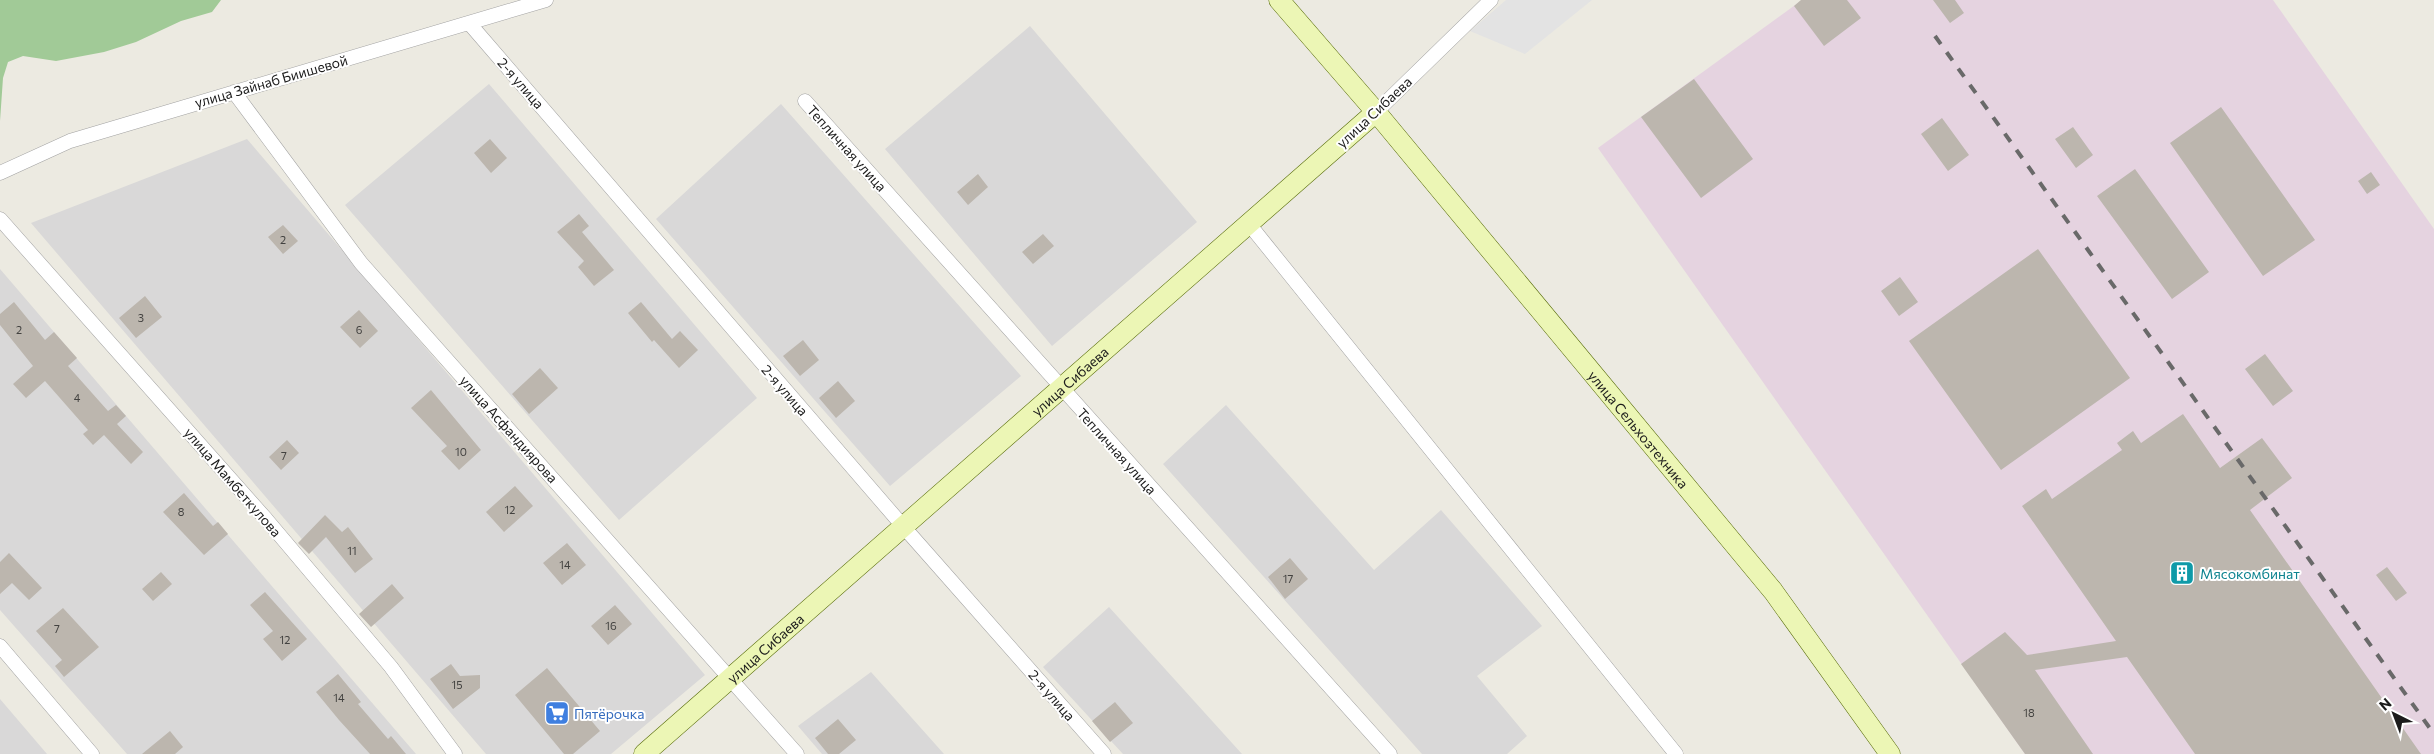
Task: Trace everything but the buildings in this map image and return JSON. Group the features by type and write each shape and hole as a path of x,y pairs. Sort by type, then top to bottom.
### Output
{"main road":[{"name":"улица Сельхозтехника","path":"1279,0 1376,112 1773,591 1890,754"},
{"name":"улица Сибаева","path":"644,754 902,525 1061,389 1376,112"}],"street":[{"name":"улица Зайнаб Биишевой","path":"0,173 70,141 546,0"},
{"name":"улица Сибаева","path":"1376,112 1491,0"},
{"name":"2-я улица","path":"469,23 902,525 1104,754"},
{"name":"улица Асфандиярова","path":"234,92 361,263 797,754"},
{"name":"Тепличная улица","path":"805,101 1390,754"},
{"name":"улица Мамбеткулова","path":"0,219 266,519 391,667 455,754"},
{"path":"1249,224 1676,754"},
{"path":"0,646 92,754"}],"shaded area":[{"path":"1506,0 1592,0 1525,54 1470,31"},
{"path":"1802,0 2273,0 2434,229 2434,754 2025,754 1598,148"},
{"path":"1030,26 1197,222 1052,346 885,149"},
{"path":"489,84 757,398 619,520 345,205"},
{"path":"781,104 1021,376 890,486 656,219"},
{"path":"247,139 705,675 611,754 486,754 31,223"},
{"path":"0,269 416,754 127,754 0,610"},
{"path":"1226,405 1374,570 1441,510 1542,626 1477,676 1527,736 1507,754 1422,754 1163,464"},
{"path":"1109,607 1242,754 1123,754 1043,667"},
{"path":"871,672 944,754 822,754 798,726"},
{"path":"0,699 47,754 0,754"}],"green space":[{"path":"0,0 221,0 212,12 181,21 136,42 104,52 56,61 23,56 8,62 3,78 0,121"}],"railway":[{"path":"1935,36 2434,734"}],"place":[{"name":"Мясокомбинат","path":"2182,573"},
{"name":"Пятёрочка","path":"557,713"}]}
